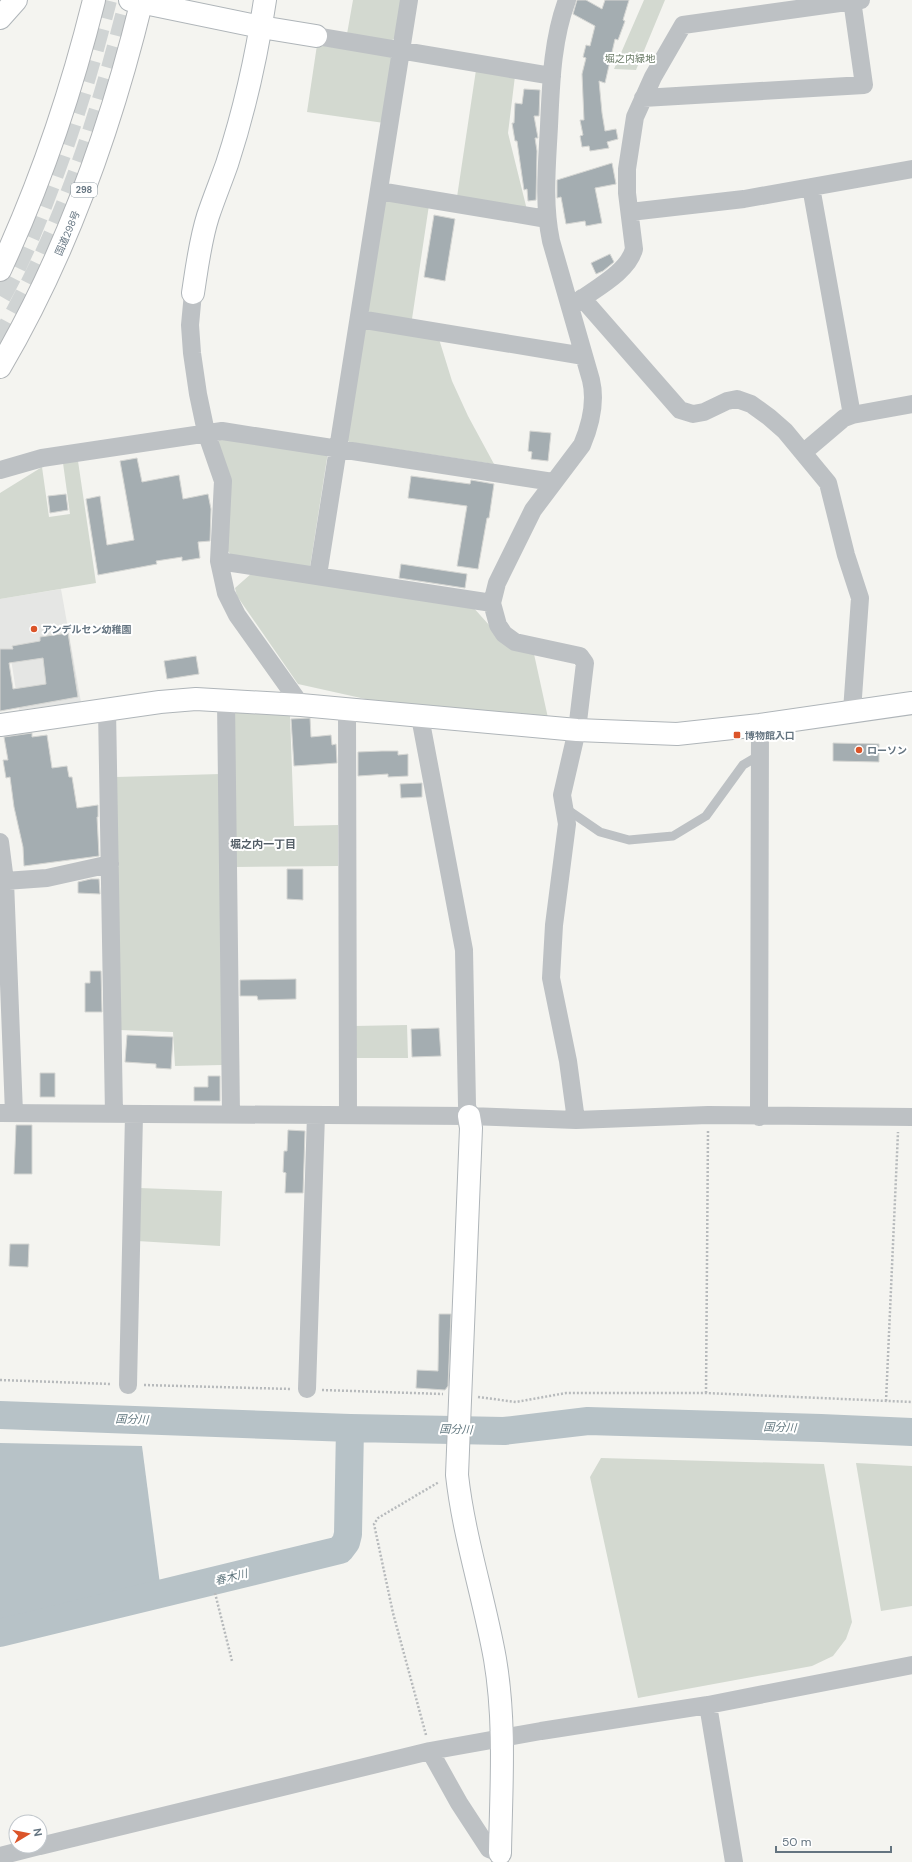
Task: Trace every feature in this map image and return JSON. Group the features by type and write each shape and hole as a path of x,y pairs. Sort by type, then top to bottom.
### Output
{"main road":[{"path":"0,18 16,0"},
{"path":"0,270 25,216 55,135 87,30 94,0"},
{"path":"193,294 199,248 227,163 261,27 265,0"},
{"path":"138,1 261,27 316,36"},
{"name":"国道298号","path":"0,366 36,301 70,229 99,148 138,1"},
{"path":"0,725 107,709 196,699 301,705 420,717 577,730 677,734 760,725 912,703"},
{"path":"469,1116 471,1128 457,1468 461,1510 494,1659 502,1709 500,1858"}],"street":[{"path":"318,576 409,0"},
{"path":"567,0 560,20 552,76 545,188 547,218 551,241 577,303 584,356 594,390 587,434 577,453 553,482 533,510 497,583 492,603 498,625 504,634 515,642 580,656 585,663 577,730 562,795 567,824 554,925 551,978 568,1061 576,1120"},
{"path":"577,303 622,269 632,256 634,249 627,193 627,169 635,117 643,98 683,25 764,6 855,0 864,85 643,98"},
{"path":"316,36 552,76"},
{"path":"630,212 744,199 912,169"},
{"path":"812,187 852,415"},
{"path":"379,191 547,218"},
{"path":"193,294 190,325 192,353 198,394 206,432 223,481 219,561 226,593 237,615 301,705"},
{"path":"577,303 680,410 693,414 704,412 721,403 737,399 751,404 785,431 804,452 828,483 846,555 860,598 852,712"},
{"path":"358,319 584,356"},
{"path":"804,452 844,418 852,415 912,404"},
{"path":"0,470 42,458 148,443 206,432 222,431 553,482"},
{"path":"219,561 492,603"},
{"path":"226,701 231,1114"},
{"path":"107,709 114,1114"},
{"path":"347,710 348,1115"},
{"path":"420,717 464,950 467,1105 469,1116"},
{"path":"758,1116 760,725"},
{"path":"0,842 5,881 7,1113 469,1116 576,1120 708,1116 905,1117"},
{"path":"5,881 47,878 110,864"},
{"path":"128,1385 134,1115"},
{"path":"307,1389 316,1115"},
{"path":"48,1844 430,1751 708,1705 912,1665"},
{"path":"708,1705 734,1862"},
{"path":"430,1751 459,1803 489,1849 500,1858"}],"lane":[{"path":"564,807 600,832 629,840 673,836 706,816 743,765 760,755"}],"path":[{"path":"706,1393 708,1116"},
{"path":"886,1401 905,1117"},
{"path":"0,1380 128,1385 307,1389 460,1397 516,1402 566,1393 706,1393 912,1402"},
{"path":"430,1751 392,1613 374,1524 378,1518 450,1475 457,1468"},
{"path":"215,1593 232,1661"}],"shaded area":[{"name":"アンデルセン幼稚園","path":"61,589 81,702 19,710 11,659 0,660 0,599"},
{"path":"0,1443 142,1446 160,1584 0,1624"}],"green space":[{"path":"353,0 402,0 396,37 391,41 347,34"},
{"name":"堀之内緑地","path":"644,0 665,0 636,70 614,69"},
{"path":"317,45 390,55 393,60 384,123 307,112"},
{"path":"476,70 515,76 508,133 527,210 457,197"},
{"path":"388,200 429,205 412,319 372,314 368,311 384,203"},
{"path":"364,328 439,339 452,381 468,416 494,464 349,442 345,437"},
{"path":"220,438 328,452 310,567 232,556 227,550 218,443"},
{"path":"78,461 96,583 0,599 0,493 42,467 49,517 70,514 63,463"},
{"path":"252,573 472,606 507,645 534,654 548,718 388,704 298,684 237,596 235,588"},
{"path":"236,710 290,715 294,826 338,825 338,866 235,867 231,717"},
{"path":"220,774 222,1065 175,1066 173,1032 119,1030 116,777"},
{"path":"407,1025 408,1058 355,1058 354,1026"},
{"path":"139,1188 222,1191 220,1246 137,1241"},
{"path":"601,1458 824,1464 852,1622 846,1639 833,1656 812,1666 638,1698 590,1477"},
{"path":"856,1463 912,1466 912,1606 881,1611"}],"building":[{"path":"577,0 586,0 602,9 605,0 629,0 623,20 625,21 618,40 615,39 605,83 599,81 605,131 616,129 618,139 607,142 609,148 590,151 589,146 582,147 580,136 583,135 580,120 584,120 582,74 586,58 583,57 586,45 590,46 595,26 573,14"},
{"path":"524,89 540,90 539,116 534,116 538,138 535,138 537,151 536,200 528,201 527,189 524,190 517,141 515,141 512,123 514,123 515,103 522,104"},
{"path":"612,163 616,184 595,188 602,223 586,226 585,221 566,224 561,197 557,198 557,180"},
{"path":"434,215 455,219 445,281 424,277"},
{"path":"610,254 614,262 603,271 596,274 591,263"},
{"path":"530,431 551,433 548,461 531,459 532,452 528,451"},
{"path":"137,458 142,482 179,475 183,499 208,494 211,509 210,541 198,542 200,558 182,561 182,557 156,561 157,564 98,575 86,499 100,496 107,545 134,540 120,461"},
{"path":"411,476 470,484 471,480 494,484 489,518 487,518 478,569 457,566 467,506 408,498"},
{"path":"66,494 68,510 50,513 48,496"},
{"path":"401,564 467,574 465,588 399,578"},
{"path":"68,633 78,697 0,711 0,649 13,649 12,646 40,641 40,637","holes":["43,658 46,684 13,689 9,663"]},
{"path":"196,656 199,674 167,679 164,661"},
{"path":"310,718 311,737 331,735 332,745 336,744 337,763 294,766 291,719"},
{"path":"32,733 32,737 47,735 52,768 67,766 69,777 72,777 77,808 98,805 97,817 99,856 24,866 23,847 14,807 10,777 6,778 3,760 8,760 4,737"},
{"path":"833,743 879,744 879,762 833,761"},
{"path":"398,751 398,755 408,754 408,776 388,777 388,774 358,776 358,752"},
{"path":"422,783 422,797 401,798 400,784"},
{"path":"287,869 303,869 303,900 287,899"},
{"path":"99,879 100,894 78,893 78,882"},
{"path":"90,971 101,971 102,1012 85,1012 85,983 90,983"},
{"path":"296,979 296,999 258,1000 257,996 240,996 240,980"},
{"path":"439,1028 441,1056 412,1057 411,1029"},
{"path":"127,1035 173,1037 171,1069 156,1068 156,1064 125,1062"},
{"path":"40,1073 55,1073 55,1097 40,1097"},
{"path":"208,1076 220,1076 220,1101 194,1101 194,1087 208,1087"},
{"path":"16,1125 32,1125 32,1174 14,1174"},
{"path":"288,1130 305,1131 303,1193 285,1193 286,1173 283,1172 284,1151 287,1151"},
{"path":"10,1244 29,1244 28,1267 9,1266"},
{"path":"439,1314 451,1314 448,1386 445,1390 416,1388 417,1370 438,1371"}],"waterway":[{"name":"国分川","path":"0,1415 350,1428 504,1431 588,1421 912,1432"},
{"name":"春木川","path":"0,1633 340,1550 346,1542 348,1534 350,1428"}],"tunnel":[{"path":"0,296 29,236 61,153 82,88 106,0"},
{"path":"0,343 38,271 80,171 115,57 130,0"}],"place":[{"name":"アンデルセン幼稚園","path":"34,629"},
{"name":"博物館入口","path":"737,735"},
{"name":"ローソン","path":"859,750"}],"district":[{"name":"堀之内一丁目","path":"263,844"}]}
